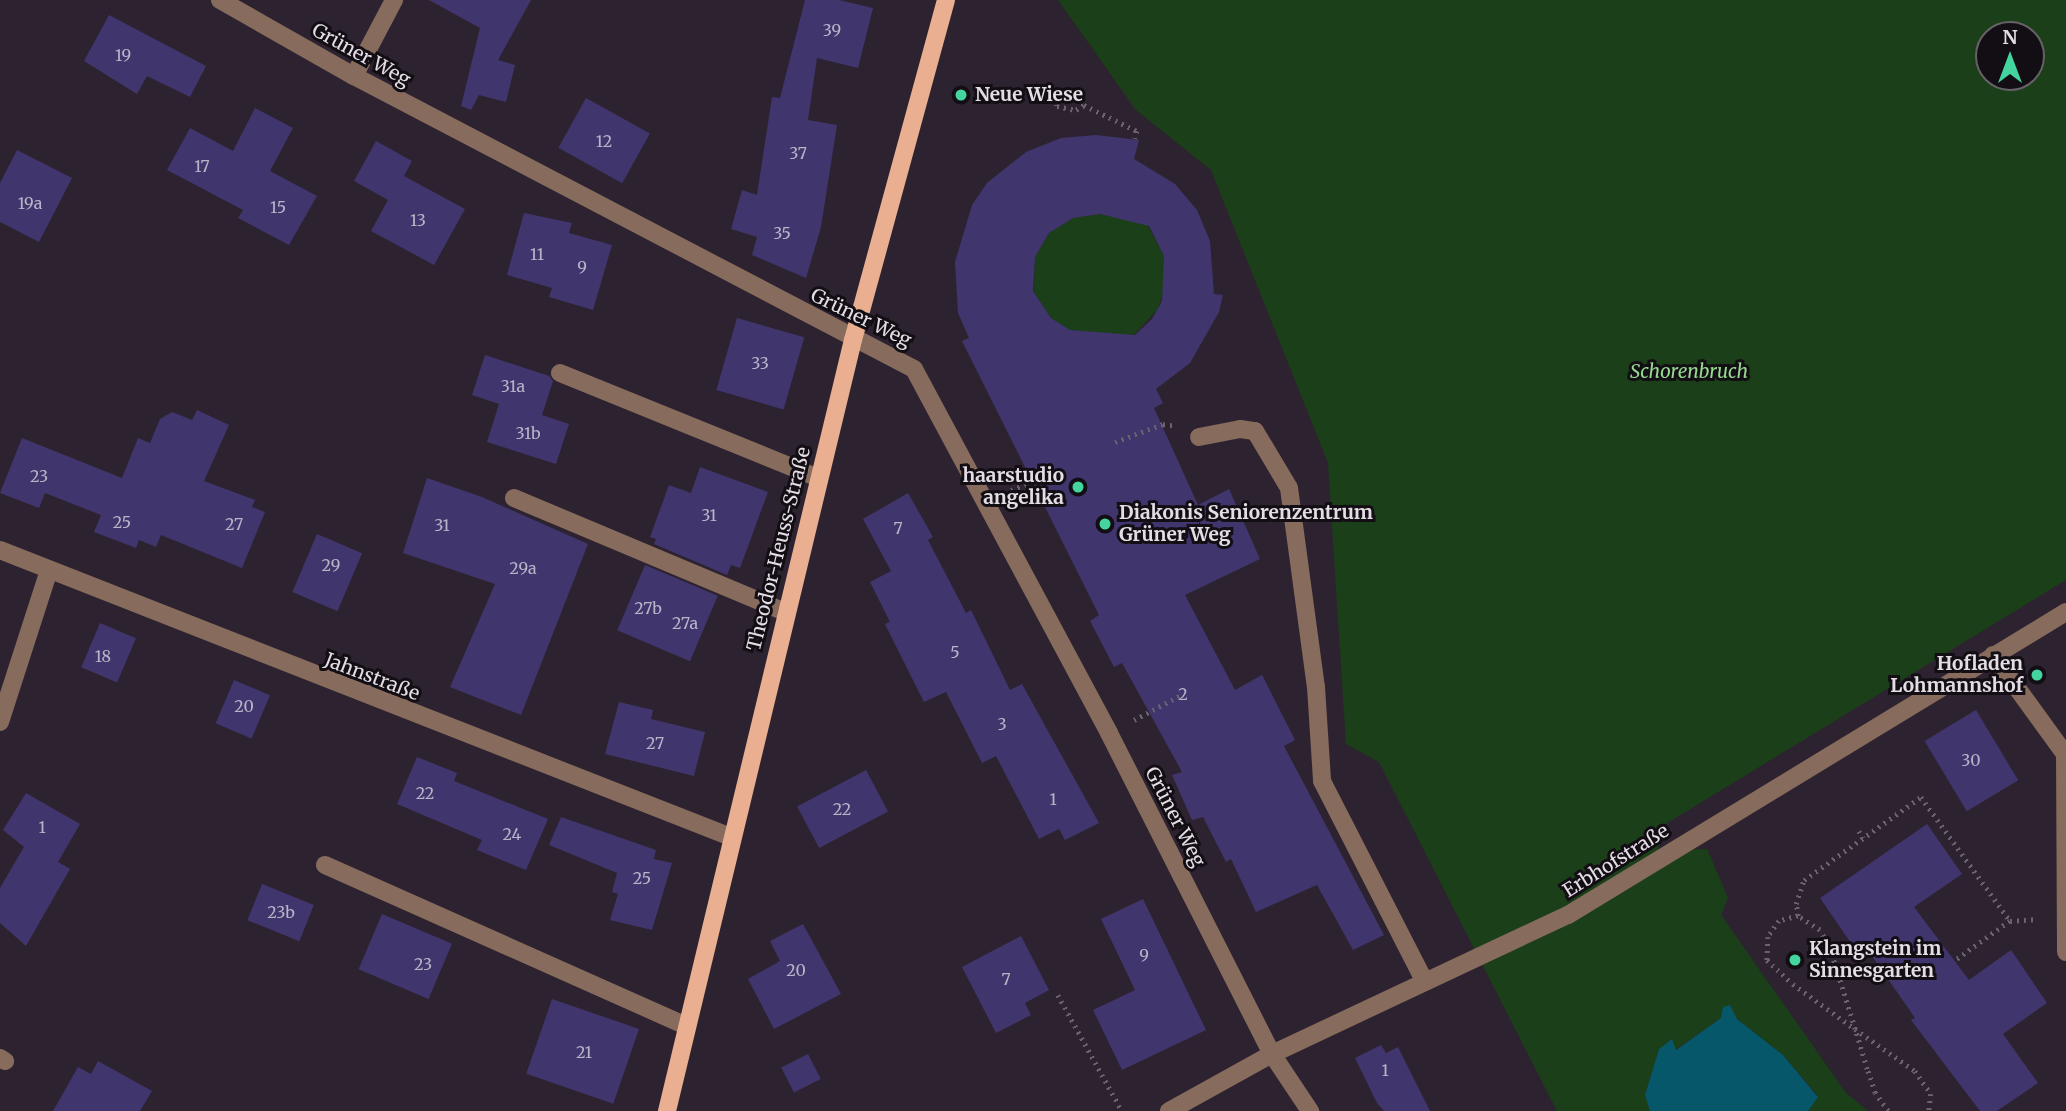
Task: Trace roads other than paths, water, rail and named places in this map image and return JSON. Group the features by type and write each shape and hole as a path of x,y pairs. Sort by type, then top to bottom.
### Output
{"main road":[{"name":"Theodor-Heuss-Straße","path":"667,1111 730,837 818,478 946,0"}],"street":[{"name":"Grüner Weg","path":"220,0 354,76 853,340 887,352 914,369 1108,733 1272,1054 1310,1111"},
{"path":"354,76 394,0"},
{"path":"560,373 818,478"},
{"path":"1199,437 1255,431 1289,488 1317,687 1322,781 1424,980"},
{"path":"514,498 785,612"},
{"name":"Jahnstraße","path":"0,550 48,573 730,837"},
{"path":"0,722 48,573"},
{"name":"Erbhofstraße","path":"1169,1111 1272,1054 1424,980 1568,915 2066,612"},
{"path":"1993,655 2066,754 2066,952"},
{"path":"326,865 686,1026"}],"water":[{"path":"1730,1005 1737,1019 1783,1055 1818,1097 1808,1111 1650,1111 1645,1095 1659,1049 1672,1039 1676,1050 1721,1018 1723,1007"}],"place":[{"name":"Neue Wiese","path":"961,95"},
{"name":"haarstudio angelika","path":"1078,487"},
{"name":"Diakonis Seniorenzentrum Grüner Weg","path":"1105,524"},
{"name":"Hofladen Lohmannshof","path":"2037,675"},
{"name":"Klangstein im Sinnesgarten","path":"1795,960"}],"park label":[{"name":"Schorenbruch","path":"1689,372"}]}
